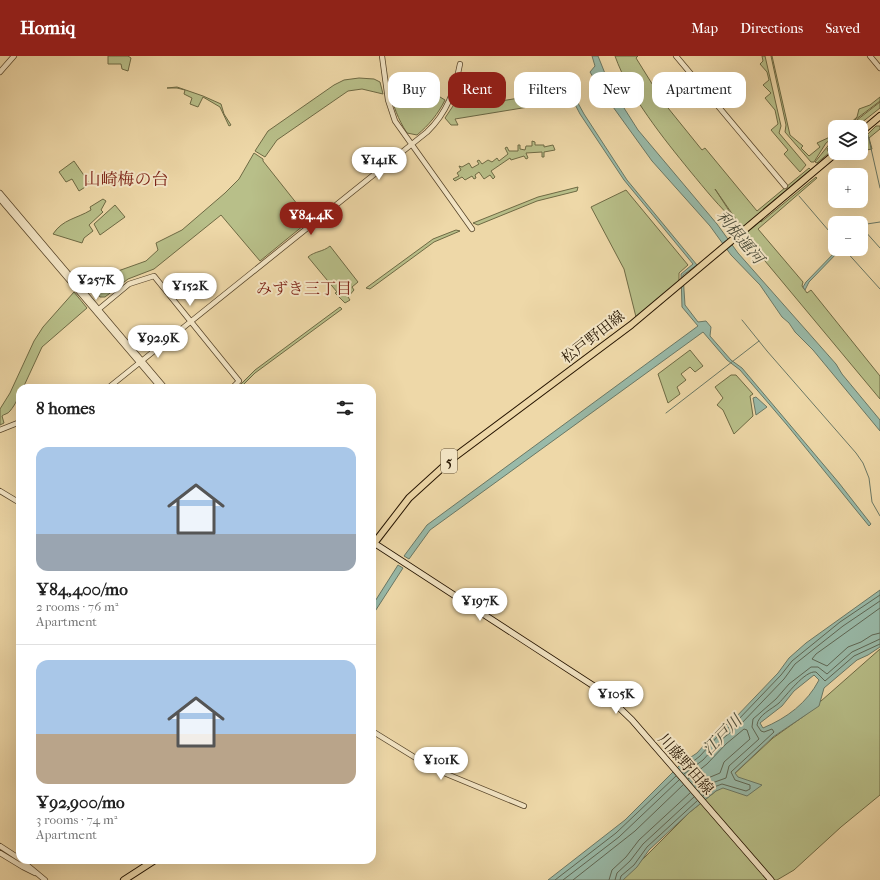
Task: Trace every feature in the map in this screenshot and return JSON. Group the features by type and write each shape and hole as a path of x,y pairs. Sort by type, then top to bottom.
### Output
{"main road":[{"path":"868,126 880,116"},
{"name":"松戸野田線","path":"376,539 409,498 443,466 631,325 829,160"},
{"name":"川藤野田線","path":"376,545 596,686 626,713 771,880"},
{"path":"124,880 149,864"}],"street":[{"path":"0,72 14,56"},
{"path":"382,56 389,106 396,121 411,145 472,229"},
{"path":"676,56 785,186"},
{"path":"870,56 880,68"},
{"path":"113,384 434,125 448,105 455,87 460,64"},
{"path":"0,193 99,309 158,384"},
{"path":"0,199 161,384"},
{"path":"99,309 129,284 154,276 239,381 236,384"},
{"path":"0,430 16,424"},
{"path":"0,491 16,501"},
{"path":"376,733 432,768 524,806"},
{"path":"0,846 16,857"},
{"path":"0,852 16,863"},
{"path":"17,864 34,872"},
{"path":"25,864 45,880"}],"green space":[{"path":"108,56 128,56 131,58 128,71 122,69 121,64 108,64"},
{"path":"615,56 638,56 636,58 652,84 652,108 668,108 702,150 705,148 757,211 809,168 812,171 742,228 715,189 737,223 724,211 680,159 642,108 644,108 644,72 621,71"},
{"path":"762,56 765,56 781,126 779,133 806,165 800,172 784,154 788,150 771,130 778,124 775,110 765,98 771,93 763,85 769,80 767,72 760,64 763,61"},
{"path":"771,56 790,135 803,146 801,148 809,156 820,147 817,143 828,138 828,141 814,162 811,162 785,132 786,125"},
{"path":"359,78 374,79 380,82 383,94 362,89 348,91 277,140 265,157 255,151 268,131 334,85 344,80"},
{"path":"177,87 203,96 221,104 224,114 231,125 229,126 220,107 203,97 198,107 190,104 192,98 184,94 185,90 167,88"},
{"path":"440,97 445,100 439,110 433,119 417,135 407,133 394,108 440,108"},
{"path":"880,97 880,101 854,120 857,117 859,109 870,105"},
{"path":"514,99 514,108 522,108 455,119 458,125 451,125 445,118 452,108 506,108 506,100"},
{"path":"880,102 880,108 865,120 857,120"},
{"path":"876,126 880,126 880,129 869,138 872,149 868,150 868,134"},
{"path":"532,141 535,142 535,145 544,145 544,147 553,145 555,150 544,152 544,157 542,157 542,152 526,153 528,158 526,159 524,156 511,160 510,158 491,171 495,177 493,179 490,175 484,179 479,172 475,175 476,178 474,179 472,176 465,180 462,177 455,181 453,179 459,176 457,173 461,170 459,166 462,167 469,163 472,168 479,164 477,161 479,160 482,164 488,160 492,162 497,158 499,161 508,154 505,148 507,147 509,151 518,151 518,145 520,145 520,149 525,150 526,146 532,146"},
{"path":"828,146 828,154 817,163 815,162"},
{"path":"254,153 263,159 263,161 309,219 309,221 260,261 221,215 154,269 128,279 105,297 100,297 91,286 83,285 89,280 90,281 146,261 158,250 156,243 182,230 239,179"},
{"path":"74,161 90,184 79,191 72,179 66,182 59,172"},
{"path":"816,177 817,178 758,229 803,282 802,286 807,293 811,290 880,376 880,399 760,255 745,232 760,220 761,222"},
{"path":"578,187 577,191 537,201 478,225 473,223 538,197"},
{"path":"626,190 688,265 679,273 679,281 636,317 624,269 591,207"},
{"path":"103,199 106,201 101,210 103,212 89,225 93,231 84,238 82,243 53,234 65,222 91,210 90,207"},
{"path":"115,205 125,217 100,235 94,224"},
{"path":"456,230 460,231 434,242 370,289 366,288 433,239"},
{"path":"330,246 358,282 352,287 354,290 348,297 350,300 345,303 335,293 337,292 308,257"},
{"path":"74,292 87,308 42,347 25,384 16,384 16,401 9,412 2,416 4,423 0,425 0,409 10,393 34,341 43,327"},
{"path":"340,307 342,309 255,373 244,384 241,384 255,370"},
{"path":"690,350 703,366 695,372 690,367 681,374 686,380 677,387 680,394 668,403 658,374"},
{"path":"731,375 736,375 753,394 750,396 753,416 734,434 723,410 717,405 723,398 715,387"},
{"path":"880,649 880,795 841,827 794,870 777,880 622,880 690,812 716,791 773,738 804,716"}],"water":[{"path":"592,56 598,56 604,72 590,72 595,66"},
{"path":"577,108 581,108 627,180 697,265 683,275 685,305 698,322 706,321 711,327 710,336 731,360 742,368 839,483 871,524 869,526 740,370 727,360 703,332 430,530 409,559 404,556 427,525 698,326 682,307 681,274 693,264 624,180"},
{"path":"614,108 624,108 638,130 717,224 738,253 836,364 842,374 880,420 880,431 813,350 782,317 760,285 731,255 710,226 652,161"},
{"path":"831,256 834,256 809,282 805,290 803,287"},
{"path":"756,397 767,407 756,415 753,398"},
{"path":"398,565 403,568 376,610 376,600"},
{"name":"江戸川","path":"880,590 880,647 857,660 824,688 819,706 773,737 735,773 738,777 762,785 747,796 723,788 716,791 690,812 649,850 637,867 623,880 548,880 625,820 682,763 697,753 715,733 734,719 778,673 789,658 806,643","holes":["814,675 819,680 809,696 796,709 780,720 763,728 760,723 782,706 794,691"]}],"waterway":[{"path":"868,135 880,188"},
{"path":"799,196 828,230"},
{"path":"868,224 880,222"},
{"path":"868,234 880,248"},
{"path":"850,256 880,289"},
{"path":"742,320 856,453 863,463 869,478 872,502 880,516"},
{"path":"666,413 759,341"}],"district":[{"name":"山崎梅の台","path":"126,179"},
{"name":"みずき三丁目","path":"304,288"}],"water label":[{"name":"利根運河","path":"740,237"}]}
